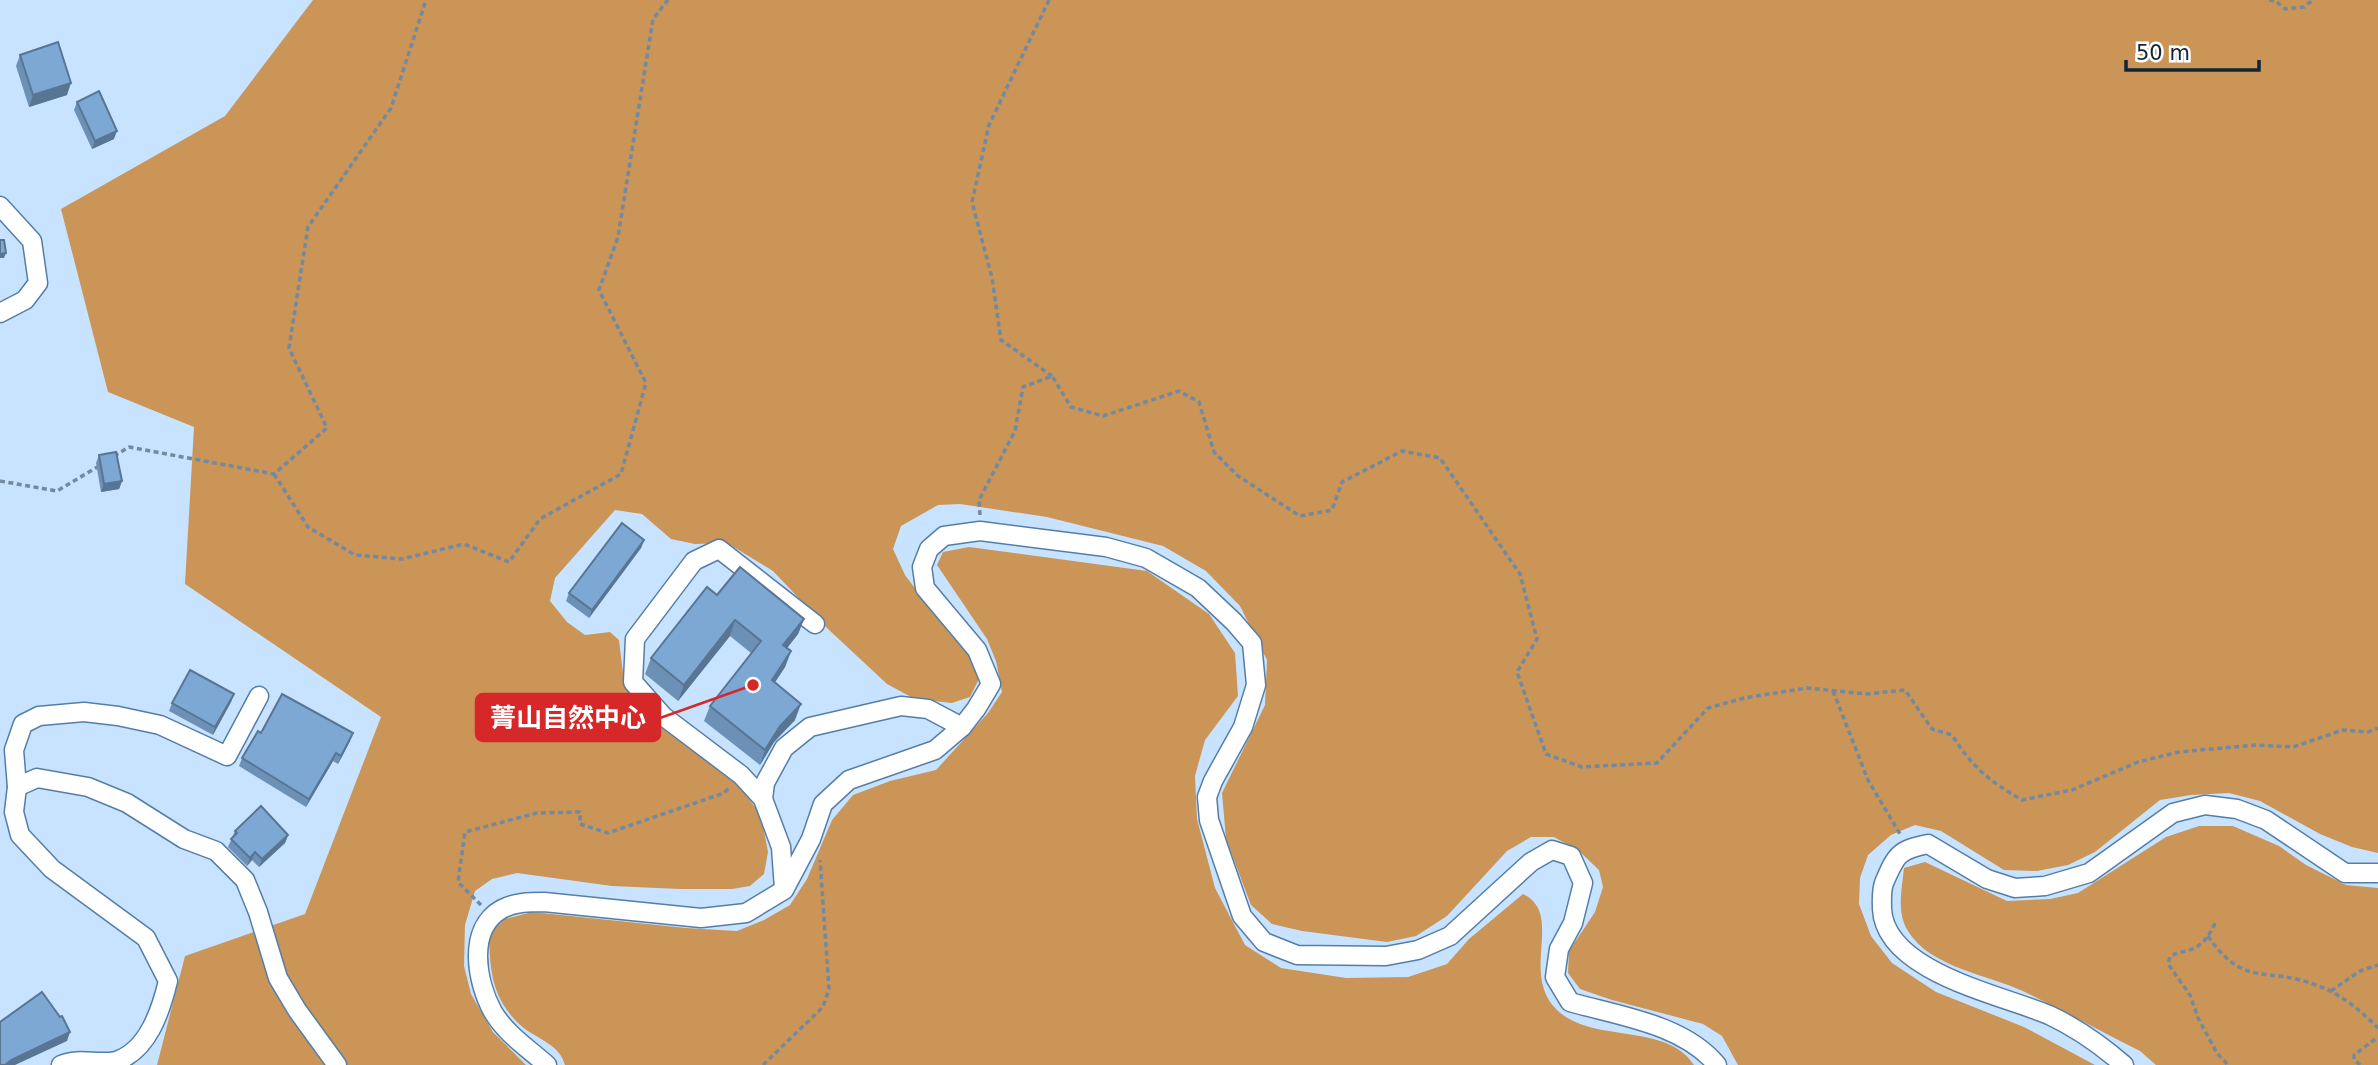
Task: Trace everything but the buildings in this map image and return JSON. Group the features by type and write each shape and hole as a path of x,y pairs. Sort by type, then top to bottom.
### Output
{"street":[{"path":"0,206 32,241 38,283 25,300 0,313"},
{"path":"547,1065 505,1028 484,992 478,966 479,946 484,929 492,916 521,903 544,902 701,918 746,913 784,890 811,839 823,804 849,780 934,750 962,727 991,684 977,650 925,588 922,567 929,549 944,536 980,531 1105,547 1146,558 1198,588 1252,643 1256,685 1243,727 1207,797 1209,820 1241,916 1264,942 1297,955 1386,956 1419,950 1450,936 1531,862 1552,850 1571,856 1583,883 1573,923 1559,950 1555,977 1570,1002 1675,1032 1707,1053 1717,1065"},
{"path":"784,890 781,847 763,799 741,775 663,716 633,682 635,639 680,576 694,561 719,549 815,624"},
{"path":"61,1065 69,1061 115,1061 135,1049 162,1006 168,981 146,938 52,869 20,835 15,812 17,788 14,750 23,724 39,716 84,712 118,716 160,725 227,756 259,696"},
{"path":"763,799 765,783 784,748 810,727 901,706 928,709 962,727"},
{"path":"17,788 37,778 88,787 127,803 184,839 216,851 245,880 258,912 278,978 297,1010 337,1065"},
{"path":"2124,1065 2107,1050 2050,1016 1979,990 1917,962 1891,938 1882,915 1881,891 1893,863 1907,848 1928,844 1987,880 2015,888 2045,886 2089,873 2173,814 2205,805 2237,809 2266,820 2345,873 2378,873"}],"path":[{"path":"274,474 327,428 289,348 308,227 391,108 426,0"},
{"path":"0,481 57,491 129,447 274,474 308,527 355,555 402,559 464,544 509,562 540,519 621,474 646,383 599,290 618,237 653,19 668,0"},
{"path":"1049,0 989,125 972,202 992,278 1001,340 1052,376 1071,407 1103,416 1179,391 1199,402 1214,452 1238,476 1300,516 1332,510 1342,482 1402,451 1440,458 1520,574 1537,639 1517,672 1546,754 1582,766 1657,763 1708,708 1744,698 1807,688 1867,694 1905,690 1931,729 1952,735 1969,761 1994,784 2022,800 2073,790 2138,762 2179,752 2256,745 2293,747 2343,730 2368,732 2378,728"},
{"path":"2269,0 2276,1 2285,9 2304,7 2313,0"},
{"path":"980,531 979,500 1015,431 1023,387 1052,376"},
{"path":"1833,691 1868,780 1907,848"},
{"path":"492,916 458,882 465,832 537,813 580,812 580,824 608,833 724,793 741,775"},
{"path":"763,1065 823,1007 829,989 820,858 811,839"},
{"path":"2215,923 2204,942 2194,949 2169,957 2168,964 2190,995 2198,1018 2217,1053 2228,1065"},
{"path":"2208,936 2225,958 2243,970 2295,978 2331,991 2362,1012 2378,1028"},
{"path":"2331,991 2360,971 2378,965"},
{"path":"2360,1065 2354,1055 2378,1037"}],"shaded area":[{"path":"313,0 2378,0 2378,853 2352,847 2320,834 2260,801 2229,793 2160,800 2095,852 2068,865 2037,871 2004,870 1941,831 1915,825 1891,835 1868,855 1860,878 1859,904 1871,936 1892,963 1936,992 2024,1027 2095,1065 1738,1065 1722,1036 1703,1024 1580,989 1568,973 1569,951 1595,912 1603,887 1599,870 1579,851 1554,837 1531,837 1507,851 1447,916 1416,936 1387,942 1302,931 1272,924 1251,905 1226,839 1222,793 1265,705 1267,660 1240,606 1206,571 1163,546 1047,517 960,504 938,505 901,526 893,549 905,575 970,657 979,679 970,697 952,703 915,699 887,684 828,629 773,571 727,543 695,544 671,539 642,514 615,510 555,578 550,601 567,622 585,635 610,632 619,640 624,682 643,711 731,775 761,815 768,852 764,874 750,886 732,889 680,889 612,886 517,873 492,879 475,891 465,925 464,966 471,994 493,1032 526,1065 157,1065 185,956 305,914 381,717 185,584 194,427 108,392 61,209 225,116"},
{"path":"969,547 1147,571 1209,614 1235,653 1238,696 1205,740 1195,776 1197,819 1215,888 1245,945 1281,968 1346,978 1408,977 1447,964 1469,939 1523,894 1535,903 1541,915 1542,979 1546,995 1557,1010 1589,1027 1666,1043 1682,1052 1694,1065 565,1065 557,1051 517,1022 502,1002 491,970 489,934 505,919 532,912 737,931 790,905 807,879 832,820 853,795 890,781 936,770 988,713 1002,692 996,661 987,639 937,565 943,552"},
{"path":"2199,826 2233,826 2279,846 2306,865 2346,885 2378,888 2378,1065 2156,1065 2140,1051 2025,992 1945,962 1918,944 1904,924 1901,900 1904,868 1925,862 2007,901 2050,899 2078,893 2166,837"}],"place":[{"name":"菁山自然中心","path":"753,685"}]}
